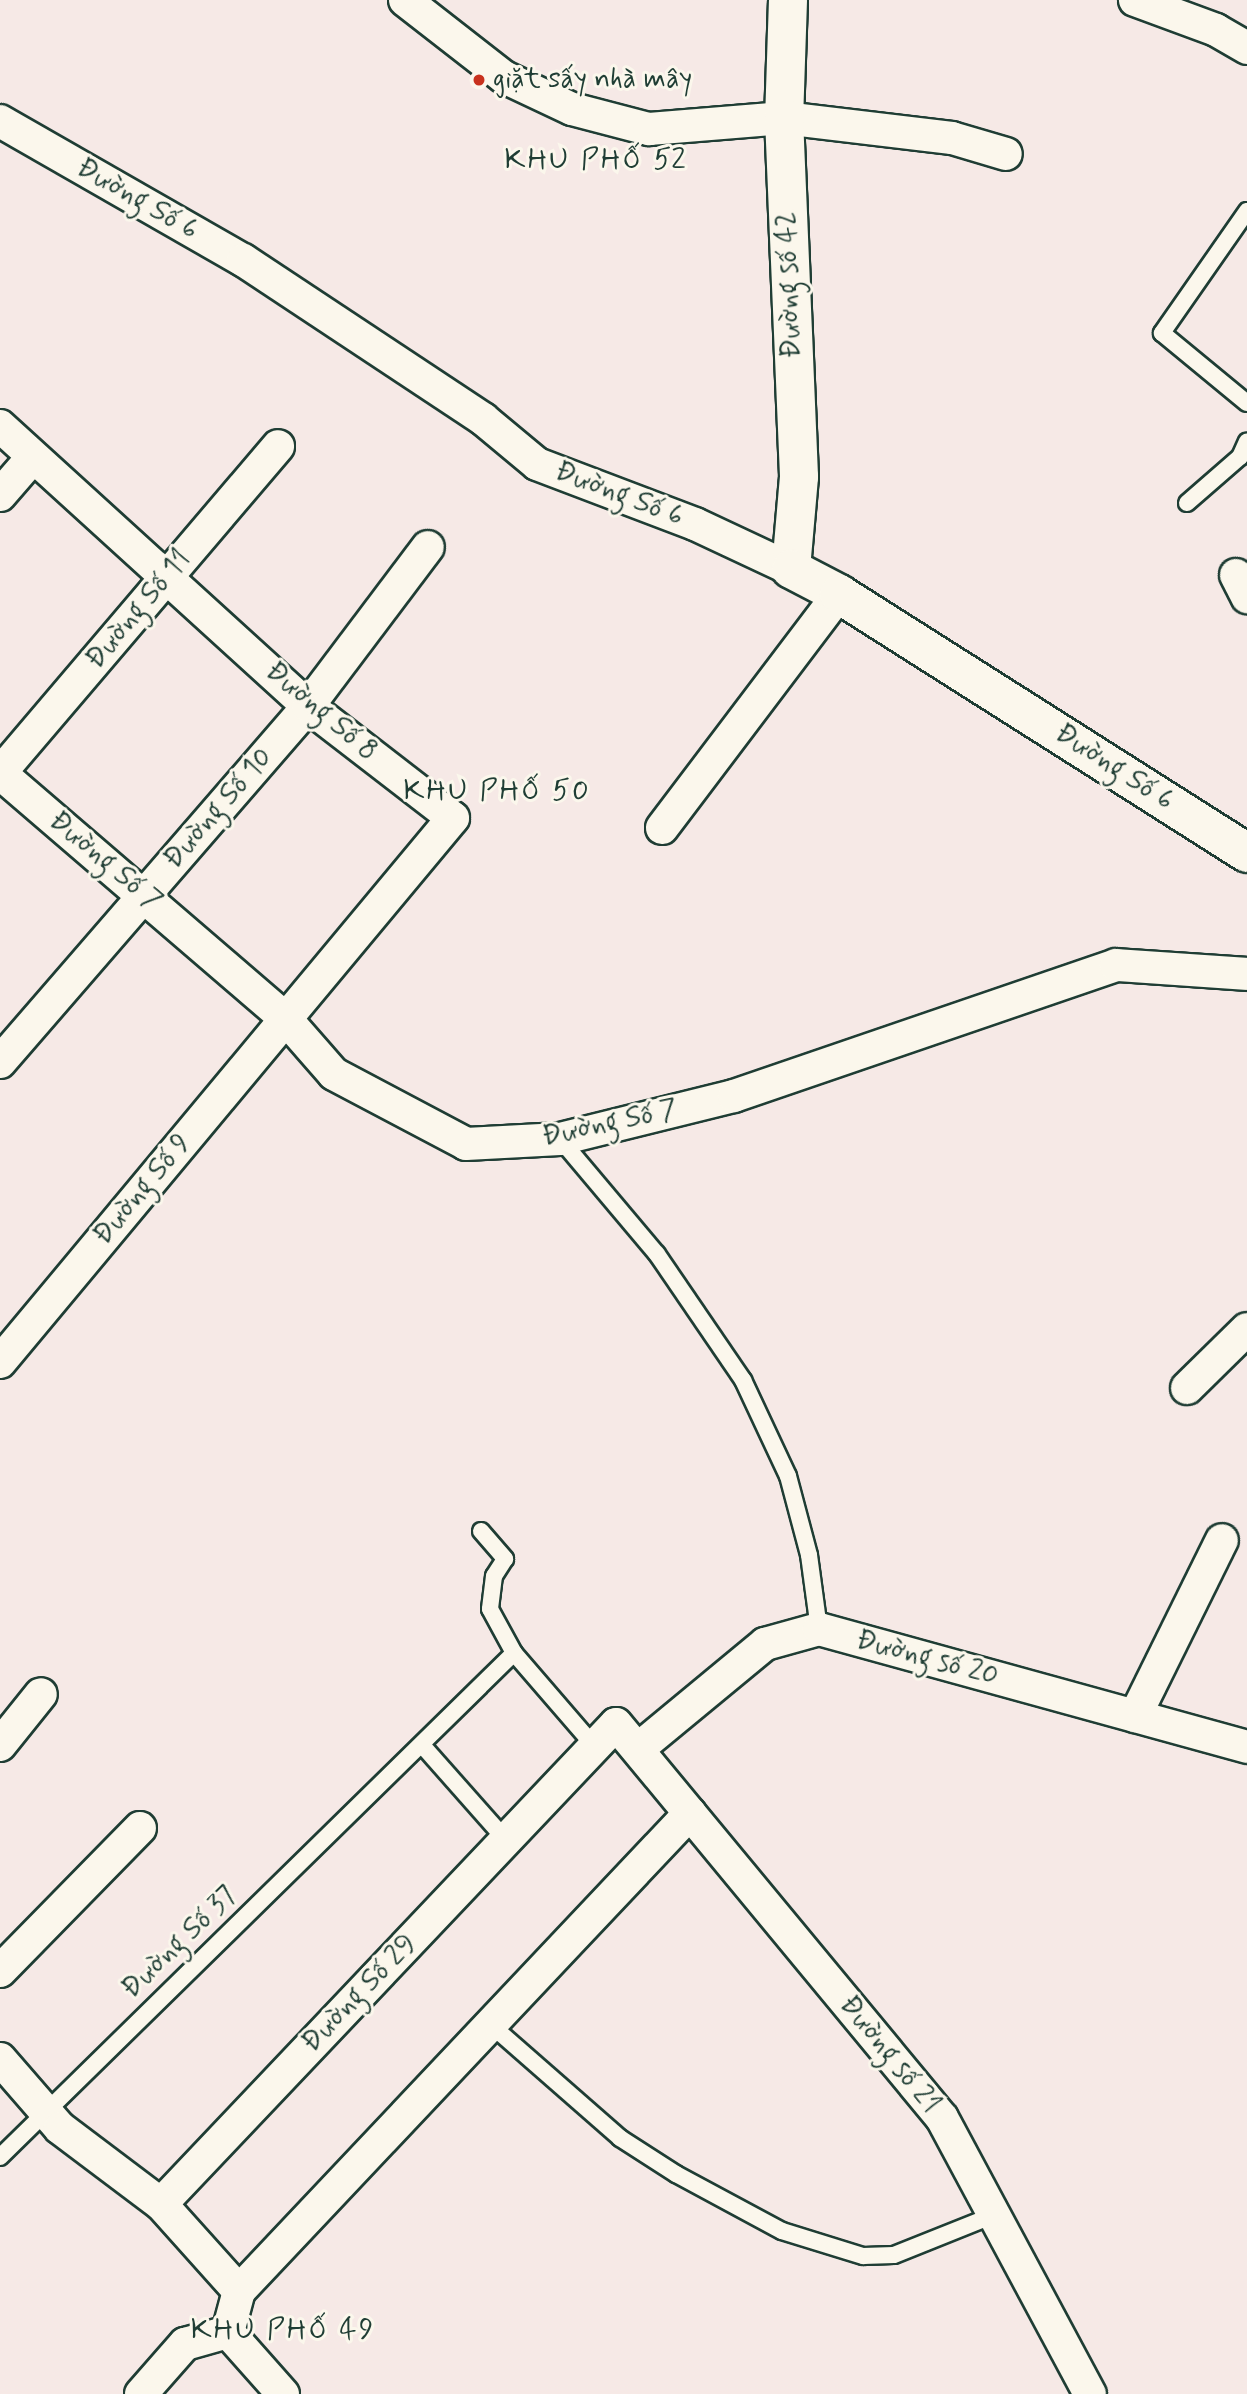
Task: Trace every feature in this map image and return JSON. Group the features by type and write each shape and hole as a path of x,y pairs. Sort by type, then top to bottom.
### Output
{"street":[{"path":"405,0 503,77 572,109 649,128 784,118 952,138 1006,154"},
{"name":"Đường số 42","path":"788,0 784,118 799,477 791,569"},
{"path":"1135,0 1216,30 1247,48"},
{"name":"Đường Số 6","path":"0,121 243,260 483,419 537,464 695,524 839,594 1247,853"},
{"name":"Đường Số 8","path":"0,426 32,458 168,576 307,706 453,818 285,1018"},
{"name":"Đường Số 11","path":"0,773 278,446"},
{"path":"0,495 32,458"},
{"name":"Đường Số 10","path":"0,1062 307,706 428,547"},
{"path":"662,828 839,594"},
{"name":"Đường Số 7","path":"0,773 285,1018 334,1074 466,1144 560,1139 734,1096 1116,965 1247,974"},
{"name":"Đường Số 9","path":"0,1362 285,1018"},
{"path":"1187,1388 1247,1329"},
{"path":"1135,1716 1222,1540"},
{"name":"Đường số 20","path":"639,1749 765,1644 819,1629 1247,1747"},
{"path":"0,1745 41,1694"},
{"name":"Đường Số 29","path":"161,2204 616,1724 639,1749"},
{"name":"Đường số 21","path":"639,1749 942,2119 1090,2394"},
{"path":"228,2332 239,2291 690,1813"},
{"path":"0,1971 140,1828"},
{"path":"0,2059 60,2128 161,2204 239,2291"},
{"path":"141,2394 185,2344 228,2332"},
{"path":"228,2332 283,2394"}],"lane":[{"path":"1247,211 1162,333 1247,403"},
{"path":"1186,503 1240,457 1247,441"},
{"path":"560,1139 657,1254 743,1380 788,1476 809,1555 819,1629"},
{"path":"481,1531 505,1559 494,1576 490,1609 514,1653 594,1747"},
{"name":"Đường Số 37","path":"0,2157 45,2110 399,1769 514,1653"},
{"path":"422,1745 506,1840"},
{"path":"490,2024 620,2138 676,2174 782,2231 863,2256 894,2255 994,2216"}],"place":[{"name":"giặt sấy nhà mây","path":"479,80"}],"district":[{"name":"KHU PHỐ 52","path":"596,160"},
{"name":"KHU PHỐ 50","path":"497,791"},
{"name":"KHU PHỐ 49","path":"283,2330"}]}
